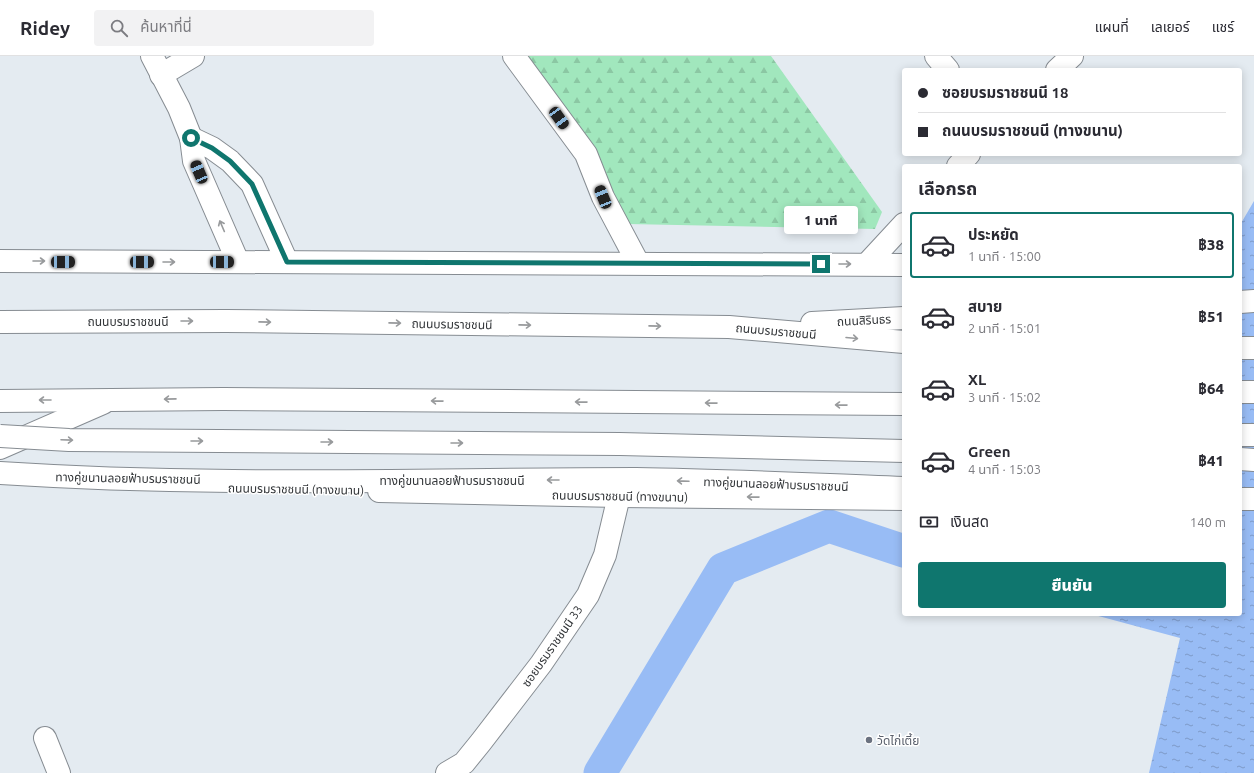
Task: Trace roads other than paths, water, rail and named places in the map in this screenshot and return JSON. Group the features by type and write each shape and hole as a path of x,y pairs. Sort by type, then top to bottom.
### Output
{"main road":[{"path":"193,56 157,65 179,108 191,138 194,161 238,262"},
{"path":"514,56 586,154 603,197 638,263"},
{"path":"936,56 946,68"},
{"path":"1059,68 1072,56"},
{"path":"191,138 212,148 230,161 252,184 287,262"},
{"path":"960,164 967,156"},
{"path":"866,264 902,226"},
{"path":"0,261 902,265"},
{"path":"1242,302 1254,301"},
{"path":"0,312 78,321"},
{"name":"ถนนสิรินธร","path":"729,327 902,318"},
{"name":"ถนนบรมราชชนนี","path":"0,322 226,321 729,327 902,342"},
{"path":"1242,348 1254,348"},
{"path":"1242,392 1254,392"},
{"path":"0,401 223,399 902,406"},
{"path":"0,448 112,400"},
{"path":"1242,435 1254,435"},
{"path":"0,436 69,440 628,445 902,451"},
{"path":"1242,459 1254,460"},
{"name":"ทางคู่ขนานลอยฟ้าบรมราชชนนี","path":"0,473 64,477 226,480 640,479 902,488"},
{"name":"ถนนบรมราชชนนี (ทางขนาน)","path":"0,484 619,496 902,499"},
{"name":"ซอยบรมราชชนนี 33","path":"447,773 464,763 481,742 542,664 588,594 605,555 619,496"},
{"path":"1242,499 1254,500"},
{"path":"45,738 59,773"}],"water":[{"path":"1254,201 1254,773 1149,773 1180,638 1098,616 1242,616 1242,222"}],"waterway":[{"path":"600,773 723,569 829,526 902,550"}],"place":[{"name":"วัดไก่เตี้ย","path":"869,740"}]}
